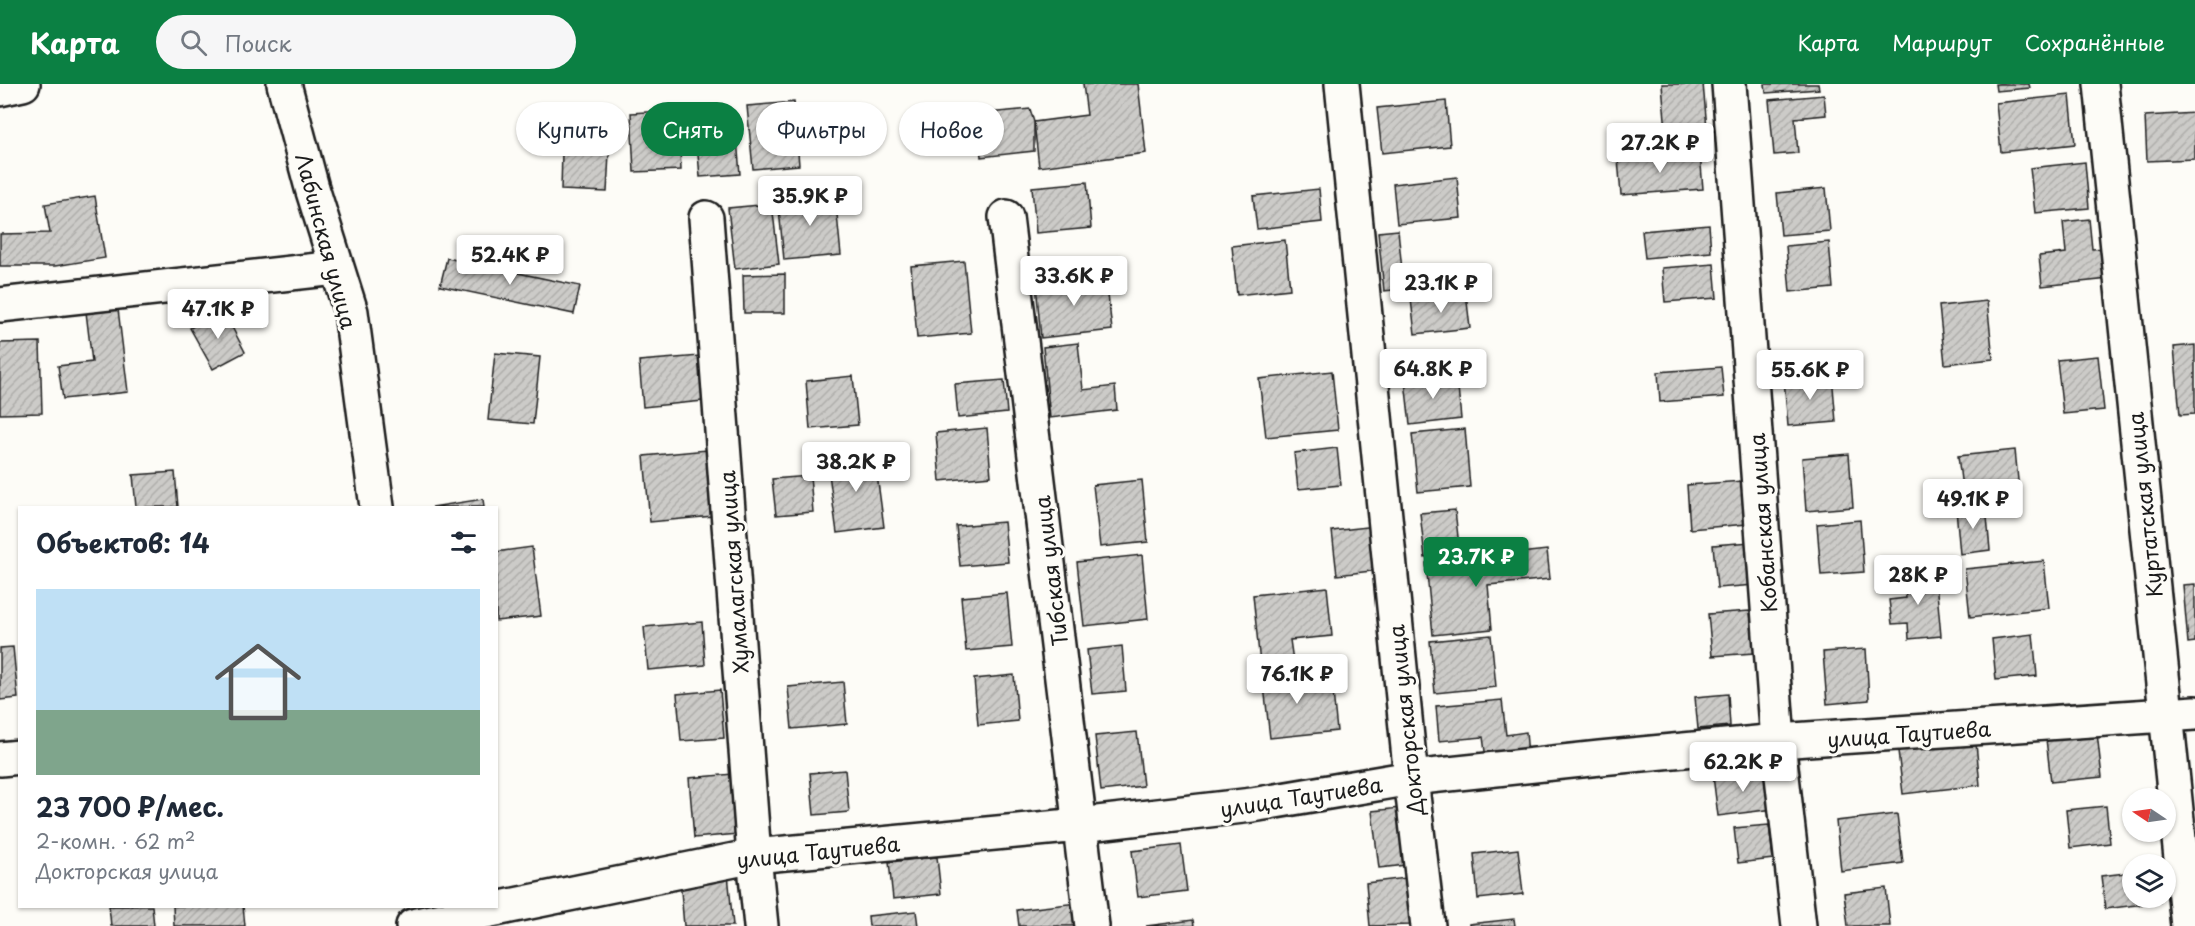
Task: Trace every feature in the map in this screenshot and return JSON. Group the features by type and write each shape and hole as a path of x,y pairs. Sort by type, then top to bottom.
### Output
{"street":[{"path":"0,88 23,84"},
{"name":"Лабинская улица","path":"284,84 336,268 351,312 377,506"},
{"name":"Докторская улица","path":"1342,84 1411,778 1428,926"},
{"name":"Кобанская улица","path":"1729,84 1778,741 1799,926"},
{"name":"Куртатская улица","path":"2101,84 2180,715 2188,926"},
{"name":"Тибская улица","path":"1006,216 1092,926"},
{"name":"Хумалагская улица","path":"706,218 761,926"},
{"path":"0,305 336,268"},
{"name":"улица Таутиева","path":"498,906 754,856 1080,825 1252,805 1411,778 1778,741 2180,715"},
{"path":"0,759 18,757"},
{"name":"улица Таутиева","path":"427,920 488,908"}],"building":[{"path":"1083,84 1138,84 1146,153 1039,167 1034,122 1087,115"},
{"path":"1662,84 1703,84 1707,128 1666,131"},
{"path":"1765,84 1818,84 1819,89 1766,93"},
{"path":"1995,84 2029,84 2030,88 1996,91"},
{"path":"1824,95 1826,115 1795,118 1798,153 1774,155 1769,100"},
{"path":"2070,95 2075,144 2001,152 1996,103"},
{"path":"1446,101 1450,146 1382,153 1377,108"},
{"path":"756,105 756,156 798,156 799,165 753,169 747,106"},
{"path":"1030,109 1034,122 1034,151 1004,154 1004,111"},
{"path":"641,112 641,156 680,156 681,170 634,172 631,113"},
{"path":"2195,113 2195,159 2147,161 2145,116"},
{"path":"1700,153 1703,189 1621,195 1618,159"},
{"path":"562,156 609,156 607,192 561,190"},
{"path":"698,156 738,156 740,174 700,177"},
{"path":"2085,162 2089,208 2035,213 2030,168"},
{"path":"1457,177 1461,218 1397,224 1393,184"},
{"path":"1087,182 1091,228 1036,233 1032,187"},
{"path":"1826,188 1830,231 1781,235 1777,193"},
{"path":"1319,189 1322,222 1257,229 1253,196"},
{"path":"835,194 841,255 784,260 778,199"},
{"path":"95,196 105,258 55,266 0,266 0,234 50,233 45,204"},
{"path":"772,204 779,264 735,269 728,208"},
{"path":"2089,219 2092,249 2105,248 2109,279 2042,286 2039,256 2066,253 2063,222"},
{"path":"1709,225 1711,252 1645,258 1642,231"},
{"path":"1398,230 1402,270 1449,265 1451,284 1384,291 1378,232"},
{"path":"1285,240 1290,289 1237,295 1232,246"},
{"path":"1829,242 1833,288 1790,292 1786,246"},
{"path":"447,258 580,286 574,314 440,286"},
{"path":"964,261 971,333 917,338 911,266"},
{"path":"1714,264 1717,298 1665,302 1662,268"},
{"path":"785,274 785,313 744,313 743,275"},
{"path":"1106,277 1112,330 1041,338 1036,284"},
{"path":"1466,293 1470,328 1415,334 1411,299"},
{"path":"1987,301 1993,359 1945,364 1939,306"},
{"path":"118,309 128,392 63,399 58,366 92,362 86,312"},
{"path":"223,310 245,352 213,369 190,328"},
{"path":"40,342 42,413 0,414 0,343"},
{"path":"1078,343 1083,390 1115,386 1117,410 1050,418 1043,347"},
{"path":"2195,345 2195,414 2180,415 2174,347"},
{"path":"495,353 540,357 533,424 488,420"},
{"path":"700,356 703,401 643,407 639,361"},
{"path":"2098,356 2104,410 2063,414 2057,360"},
{"path":"1721,367 1724,397 1660,402 1658,372"},
{"path":"1332,371 1338,430 1266,437 1259,379"},
{"path":"1832,375 1836,422 1788,426 1784,379"},
{"path":"853,376 858,425 810,429 806,381"},
{"path":"1457,376 1461,419 1410,425 1405,381"},
{"path":"1004,380 1007,413 958,418 955,384"},
{"path":"987,428 991,476 940,481 936,433"},
{"path":"1465,429 1470,487 1418,492 1412,434"},
{"path":"1337,448 1341,485 1298,489 1294,453"},
{"path":"707,450 713,516 650,522 644,456"},
{"path":"2015,450 2019,490 1963,496 1958,456"},
{"path":"874,452 884,527 837,533 827,459"},
{"path":"1849,454 1853,507 1806,511 1802,458"},
{"path":"175,472 178,506 136,506 133,475"},
{"path":"810,476 813,512 776,515 772,479"},
{"path":"1142,480 1148,542 1100,547 1093,485"},
{"path":"1743,481 1747,524 1690,529 1687,485"},
{"path":"483,499 484,506 438,506"},
{"path":"1986,506 1990,550 1960,554 1956,509"},
{"path":"1455,510 1460,555 1425,558 1420,513"},
{"path":"1860,520 1864,572 1821,575 1817,524"},
{"path":"1004,522 1008,562 960,566 956,526"},
{"path":"1376,526 1380,570 1337,575 1332,531"},
{"path":"1751,542 1755,585 1717,588 1713,545"},
{"path":"532,547 541,616 498,621 498,552"},
{"path":"1547,550 1550,579 1488,585 1492,629 1433,635 1426,563"},
{"path":"1142,555 1148,619 1084,626 1077,562"},
{"path":"2044,561 2049,608 1970,617 1965,569"},
{"path":"1935,570 1941,636 1909,639 1908,623 1892,624 1889,600 1906,598 1903,573"},
{"path":"2195,584 2195,642 2188,643 2183,585"},
{"path":"1327,587 1332,636 1290,640 1293,661 1260,664 1253,595"},
{"path":"1007,593 1012,647 966,651 961,597"},
{"path":"1750,611 1754,653 1712,656 1708,614"},
{"path":"702,622 705,665 648,670 644,627"},
{"path":"2033,634 2037,676 1996,680 1992,639"},
{"path":"1491,635 1496,687 1435,693 1430,641"},
{"path":"1122,646 1126,691 1092,694 1087,650"},
{"path":"13,647 18,698 0,700 0,648"},
{"path":"1866,649 1869,700 1827,704 1823,652"},
{"path":"1293,666 1295,685 1332,682 1337,731 1270,738 1262,669"},
{"path":"1014,675 1018,721 978,725 974,679"},
{"path":"843,682 847,724 792,729 788,687"},
{"path":"720,690 724,738 681,741 677,694"},
{"path":"1728,694 1730,726 1698,729 1695,697"},
{"path":"1502,700 1506,735 1526,732 1528,755 1486,759 1483,737 1439,741 1436,706"},
{"path":"1137,732 1143,786 1101,791 1095,736"},
{"path":"1975,733 1980,785 1903,794 1897,742"},
{"path":"2097,733 2102,777 2051,782 2046,739"},
{"path":"845,770 849,812 814,815 810,773"},
{"path":"1769,770 1774,809 1718,816 1713,776"},
{"path":"733,774 738,834 694,838 689,778"},
{"path":"2106,806 2110,843 2070,848 2066,810"},
{"path":"1400,808 1406,865 1379,868 1372,811"},
{"path":"1897,814 1903,863 1841,871 1836,821"},
{"path":"1769,825 1773,859 1738,863 1734,828"},
{"path":"1181,845 1187,891 1138,897 1132,851"},
{"path":"1518,849 1523,894 1478,899 1474,854"},
{"path":"937,857 941,894 893,899 889,862"},
{"path":"2122,873 2122,907 2105,909 2101,876"},
{"path":"728,874 733,926 684,926 680,879"},
{"path":"1406,878 1411,925 1370,926 1366,883"},
{"path":"1886,888 1890,926 1848,926 1844,893"},
{"path":"1077,903 1080,926 1019,926 1017,910"},
{"path":"109,908 152,908 154,926 111,926"},
{"path":"173,908 243,908 245,926 174,926"},
{"path":"916,911 918,926 869,926 868,916"},
{"path":"1514,919 1515,926 1469,926 1469,924"},
{"path":"1193,920 1194,926 1146,926"}]}
